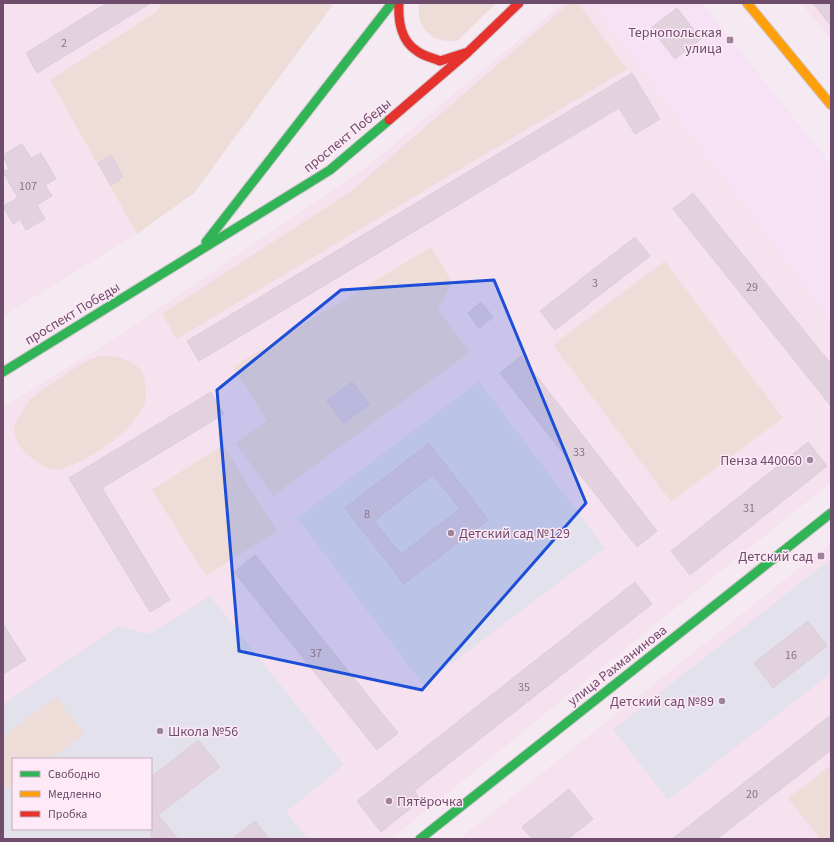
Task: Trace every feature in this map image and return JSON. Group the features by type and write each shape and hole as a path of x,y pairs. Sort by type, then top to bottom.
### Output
{"main road":[{"name":"проспект Победы","path":"197,254 392,3"},
{"path":"399,3 398,16 402,33 416,51 440,61 467,53"},
{"name":"проспект Победы","path":"3,372 197,254 330,170 467,53 519,3"},
{"path":"747,3 831,106"},
{"name":"улица Рахманинова","path":"420,839 831,513"}],"highlighted area":[{"path":"494,280 586,503 422,690 239,651 217,390 341,290"}],"shaded area":[{"path":"3,3 161,3 157,10 50,80 137,234 3,316"},
{"path":"161,3 334,3 194,193 137,234 50,80 157,11"},
{"path":"420,3 496,3 457,41 435,38 426,31 420,20"},
{"path":"563,3 592,3 831,321 831,482 391,839 3,839 3,407 117,337 368,166"},
{"path":"569,3 578,3 627,69 177,339 162,314 350,192"},
{"path":"592,3 702,3 831,165 831,321"},
{"path":"801,3 831,3 831,40"},
{"path":"431,247 452,282 438,310 470,352 273,496 236,443 267,421 233,367"},
{"path":"665,261 783,418 671,502 553,345"},
{"path":"111,356 132,362 140,369 142,373 144,378 146,399 138,415 120,435 109,444 73,465 55,470 37,462 23,450 16,440 14,428 18,417 24,408 34,397 89,360 95,357"},
{"name":"Детский сад №129","path":"479,381 605,548 423,685 297,518"},
{"path":"223,445 277,531 206,576 152,490"},
{"path":"831,543 831,839 459,839"},
{"name":"Детский сад №89","path":"831,559 831,673 668,800 613,729"},
{"name":"Школа №56","path":"210,596 344,765 286,812 308,839 3,839 3,704 119,626 150,634"},
{"path":"56,697 84,734 52,758 12,758 12,788 9,791 3,783 3,737"},
{"path":"831,765 831,839 820,839 788,798"}],"building":[{"path":"107,3 151,3 37,73 26,53"},
{"path":"813,3 831,3 831,26"},
{"path":"677,8 701,39 675,59 651,28"},
{"path":"632,73 660,119 635,134 619,108 199,361 187,341"},
{"path":"22,144 31,158 41,153 56,179 45,185 52,196 37,205 45,219 26,230 20,219 13,224 3,206 18,198 3,172 9,169 3,155"},
{"path":"111,155 123,177 111,185 98,163"},
{"path":"693,193 831,364 831,406 673,209"},
{"path":"635,237 650,256 555,330 540,311"},
{"path":"481,302 493,317 479,328 468,313"},
{"path":"521,356 657,531 637,547 500,373"},
{"path":"352,382 369,404 344,423 327,401"},
{"path":"211,392 224,414 102,488 170,600 150,612 69,478"},
{"path":"808,442 827,466 690,575 671,551"},
{"path":"429,443 488,520 404,584 345,508","holes":["433,475 460,509 401,554 374,521"]},
{"path":"255,555 398,733 377,750 234,572"},
{"path":"635,582 652,604 414,791 421,800 381,832 357,801"},
{"path":"808,621 827,646 773,688 754,663"},
{"path":"3,624 26,660 3,674"},
{"path":"831,715 831,750 717,839 672,839"},
{"path":"198,740 220,767 158,815 178,839 151,839 152,776"},
{"path":"569,789 593,819 568,839 532,839 522,827"},
{"path":"255,821 269,839 232,839"}],"traffic: fast":[{"path":"206,242 392,3"},
{"path":"3,372 330,170 389,120"},
{"path":"420,839 831,513"}],"traffic: slow":[{"path":"747,3 831,105"}],"traffic: jam":[{"path":"399,3 400,23 404,36 407,42 419,53 440,61 465,53"},
{"path":"389,120 467,53 519,3"}],"place":[{"name":"Тернопольская улица","path":"730,40"},
{"name":"Пенза 440060","path":"810,460"},
{"name":"Детский сад №129","path":"451,533"},
{"name":"Детский сад","path":"821,556"},
{"name":"Детский сад №89","path":"722,701"},
{"name":"Школа №56","path":"160,731"},
{"name":"Пятёрочка","path":"389,801"}]}
